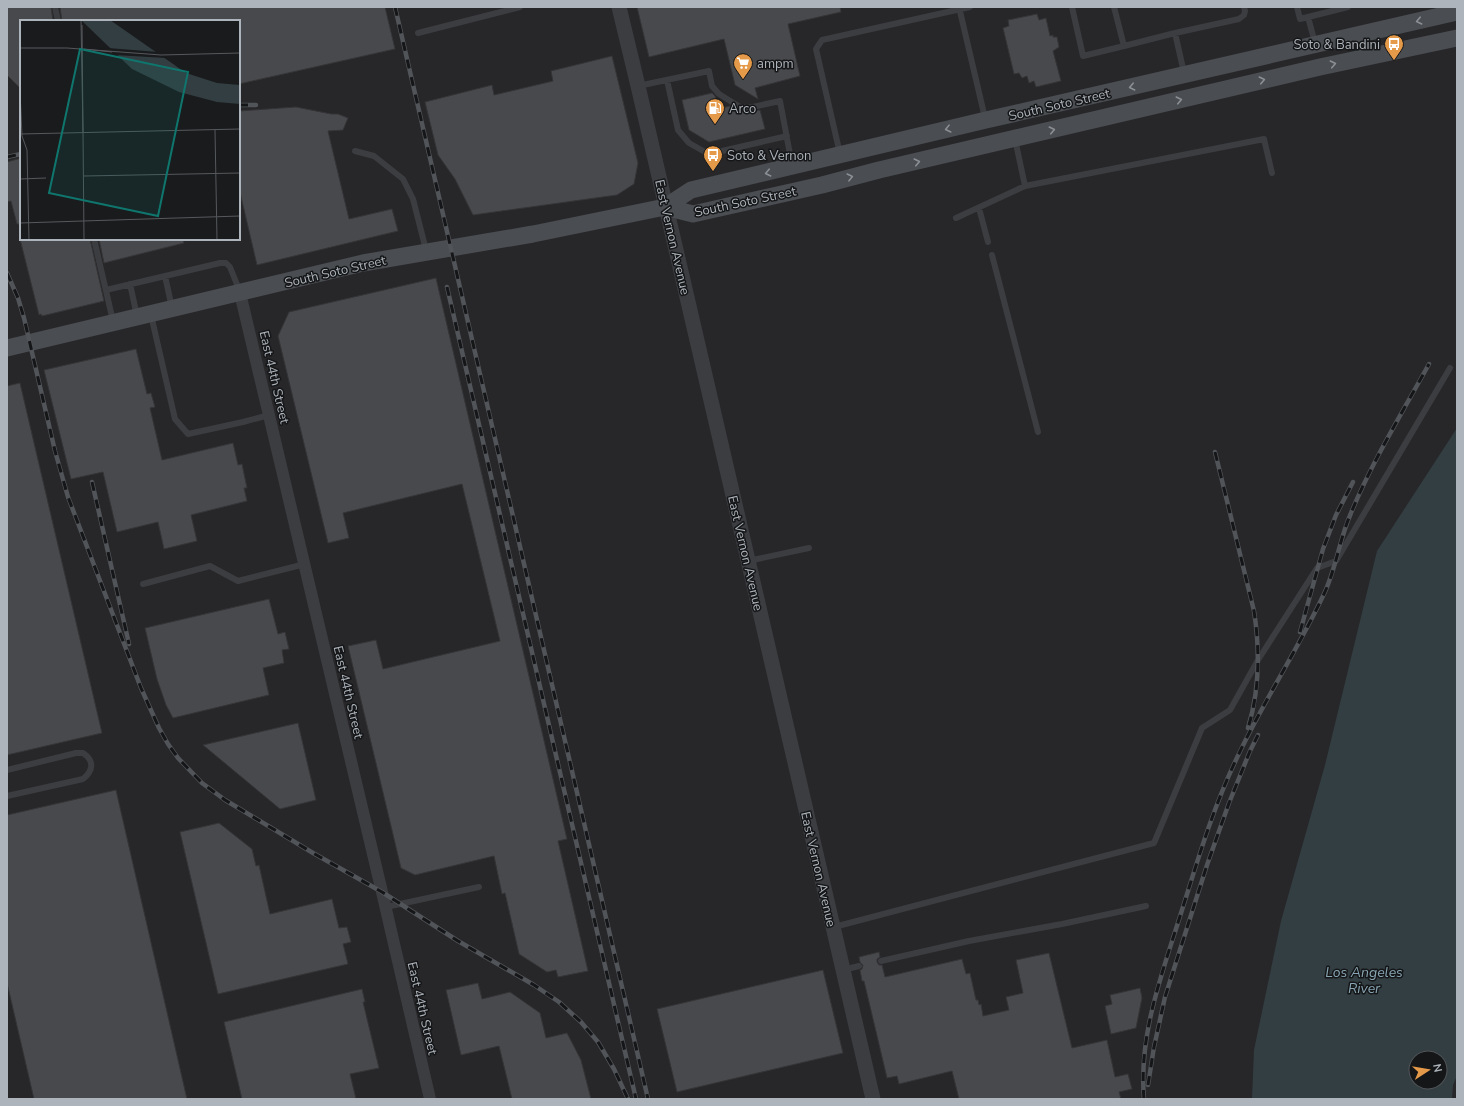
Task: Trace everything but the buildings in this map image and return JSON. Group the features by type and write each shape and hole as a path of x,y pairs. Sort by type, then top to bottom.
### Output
{"main road":[{"name":"South Soto Street","path":"7,348 363,263 541,232 665,207 691,190 986,120 1457,12"},
{"name":"South Soto Street","path":"665,207 693,214 1320,67 1457,38"},
{"path":"986,120 991,145"}],"street":[{"name":"East Vernon Avenue","path":"619,7 873,1099"},
{"name":"East 44th Street","path":"240,293 386,907 430,1099"}],"lane":[{"path":"55,7 58,20"},
{"path":"418,33 520,7"},
{"path":"841,155 816,49 822,40 960,8 970,7"},
{"path":"1072,7 1083,56 1239,19 1244,16 1244,7"},
{"path":"1114,7 1124,46"},
{"path":"1297,7 1300,19 1332,9 1348,7"},
{"path":"960,8 986,120"},
{"path":"1308,17 1315,44"},
{"path":"1175,33 1185,74"},
{"path":"638,86 709,71 712,86 719,94 740,107 748,108 780,101 793,167"},
{"path":"667,80 678,130 689,143 705,152 722,152 787,136"},
{"path":"1014,139 1025,186"},
{"path":"956,218 1025,186 1264,139 1272,173"},
{"path":"355,151 374,156 403,179 413,199 427,252"},
{"path":"979,208 988,242"},
{"path":"94,240 113,323"},
{"path":"992,255 1038,432"},
{"path":"106,290 226,262 230,267 240,293"},
{"path":"165,276 172,309"},
{"path":"130,284 144,316 175,419 188,434 269,415"},
{"path":"833,927 1154,843 1202,728 1230,710 1258,660 1317,568 1336,561 1450,368"},
{"path":"748,561 809,548"},
{"path":"143,584 210,566 238,580 304,564"},
{"path":"7,770 83,752 91,760 92,768 89,774 82,779 7,796"},
{"path":"386,907 479,887"},
{"path":"881,961 969,940 1062,924 1146,906"},
{"path":"843,970 859,966"}],"shaded area":[{"path":"7,7 1457,7 1457,1099 7,1099"}],"water":[{"name":"Los Angeles River","path":"1457,428 1457,1076 1453,1085 1452,1099 1252,1099 1254,1050 1281,921 1325,765 1377,551"}],"railway":[{"path":"395,7 648,1099"},
{"path":"240,105 256,105"},
{"path":"7,157 20,154"},
{"path":"7,273 18,298 24,318 55,451 68,497 141,688 159,728 178,758 202,783 225,800 313,853 382,892 458,941 534,985 559,1002 581,1022 598,1042 614,1069 628,1099"},
{"path":"447,287 636,1099"},
{"path":"1144,1099 1144,1057 1156,995 1217,804 1245,741 1302,638 1323,596 1331,576 1347,523 1368,475 1429,364"},
{"path":"1215,452 1254,611 1256,626 1258,655 1257,684 1248,728"},
{"path":"92,482 129,644"},
{"path":"1300,632 1323,549 1336,515 1353,482"},
{"path":"1148,1085 1154,1047 1165,997 1207,865 1229,803 1258,735"}],"place":[{"name":"Soto & Bandini","path":"1394,61"},
{"name":"ampm","path":"743,80"},
{"name":"Arco","path":"715,125"},
{"name":"Soto & Vernon","path":"713,172"}]}
